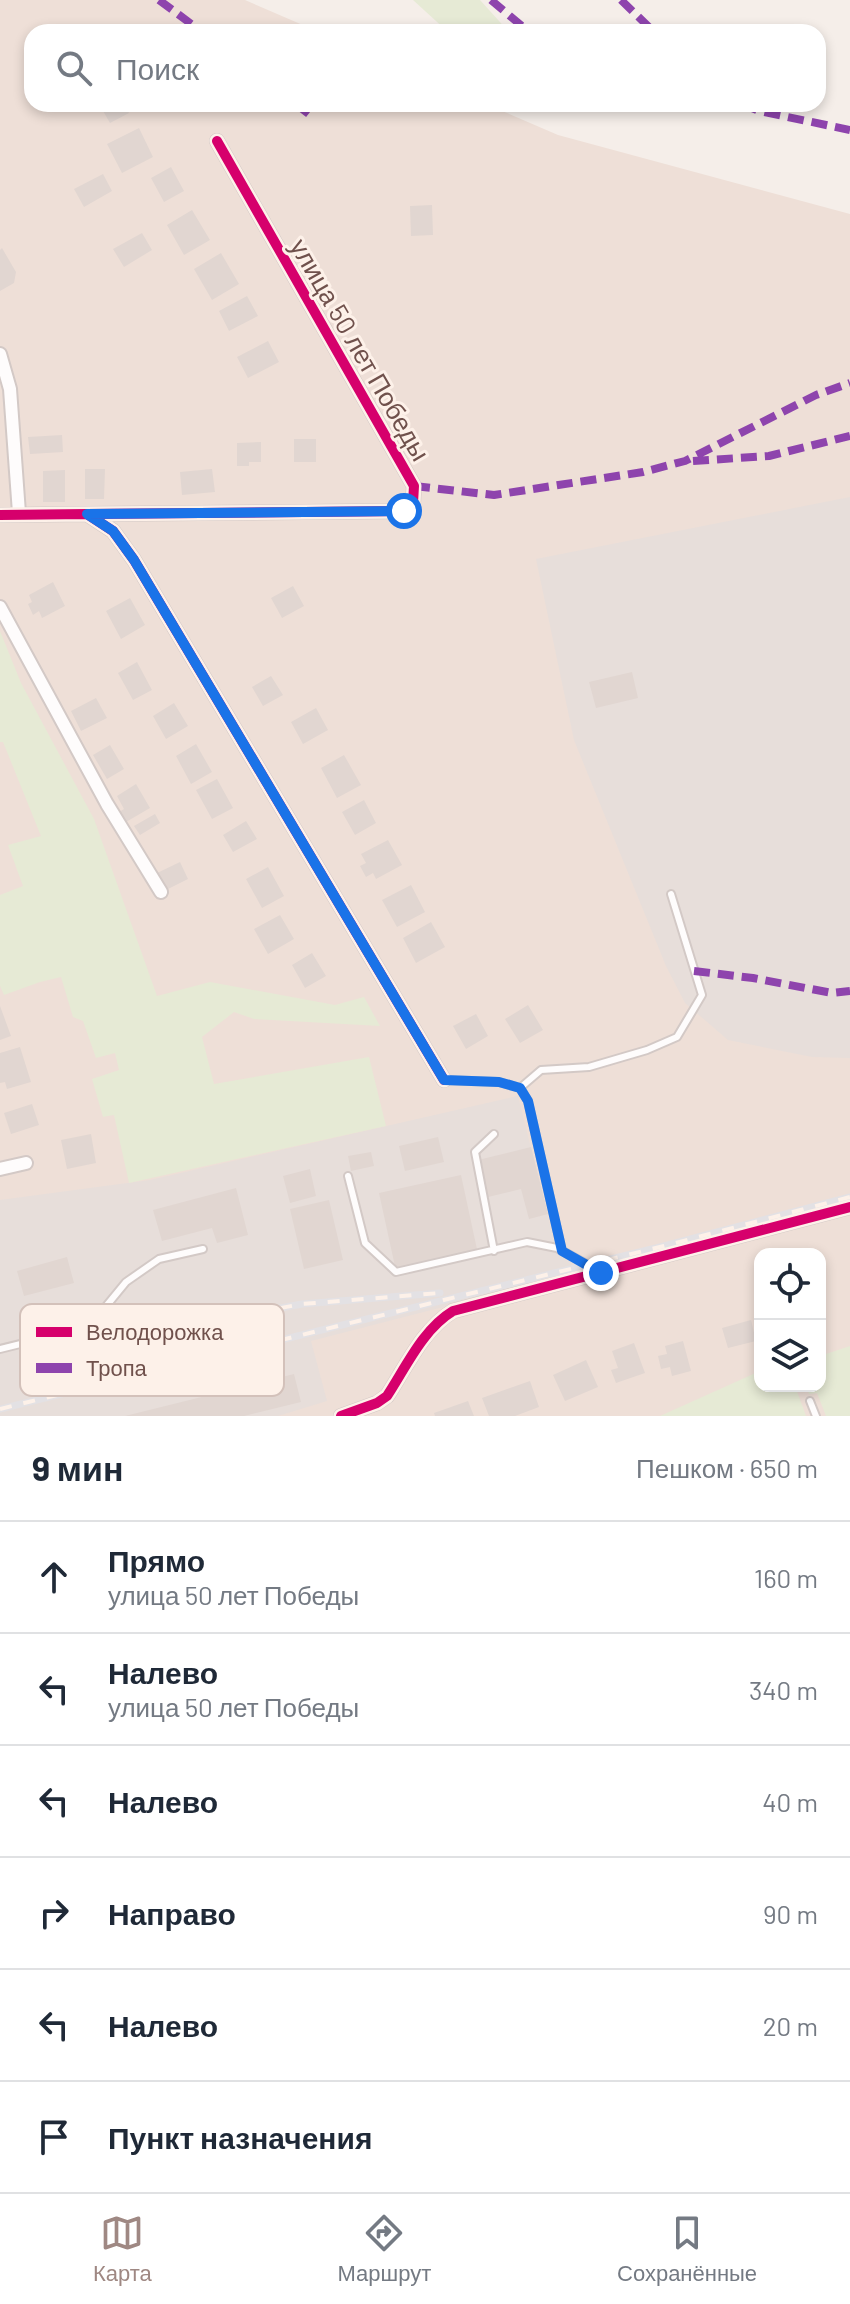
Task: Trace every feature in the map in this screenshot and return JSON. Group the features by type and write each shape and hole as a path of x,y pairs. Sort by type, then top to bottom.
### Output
{"street":[{"name":"улица 50 лет Победы","path":"0,515 404,511 413,503 414,486 217,141"},
{"path":"0,354 10,389 19,513"},
{"path":"87,514 113,531 134,560 444,1080"},
{"path":"0,607 107,804 161,892"},
{"path":"0,1169 26,1163"},
{"path":"341,1416 377,1403 387,1396 428,1333 440,1319 453,1311 850,1207"}],"lane":[{"path":"520,1088 541,1070 589,1067 647,1050 677,1037 702,995 671,894"},
{"path":"444,1080 499,1082 520,1088 528,1101 562,1251"},
{"path":"494,1134 475,1152 494,1251"},
{"path":"348,1176 365,1243 396,1272 527,1242 562,1251 601,1273"},
{"path":"108,1304 126,1282 159,1259 203,1249"},
{"path":"0,1349 20,1344"},
{"path":"810,1401 816,1416"}],"shaded area":[{"path":"0,0 245,0 300,24 24,24 24,112 505,112 558,135 850,214 850,1416 0,1416"},
{"path":"850,497 850,1058 812,1057 728,1040 685,1003 666,966 574,740 536,559"},
{"path":"518,1096 557,1253 581,1264 583,1271 311,1341 327,1401 278,1416 0,1416 0,1200 150,1180"}],"green space":[{"path":"413,0 480,0 502,24 439,24"},
{"path":"0,631 21,683 94,819 157,996 210,982 335,1005 364,997 380,1026 254,1019 234,1012 202,1037 214,1084 369,1057 386,1126 129,1183 114,1115 103,1117 92,1079 119,1070 115,1053 96,1058 83,1021 73,1017 61,977 4,995 0,986 0,895 23,886 8,845 41,836 3,742 0,742"},
{"path":"850,1346 850,1416 826,1416 817,1393 809,1394 808,1392 826,1392 826,1354"},
{"path":"754,1374 754,1392 797,1392 806,1416 660,1416"}],"building":[{"path":"104,112 129,113 110,123"},
{"path":"139,128 153,157 122,173 107,144"},
{"path":"171,167 184,191 164,202 151,178"},
{"path":"103,174 112,191 84,207 74,189"},
{"path":"432,205 433,235 411,236 410,206"},
{"path":"192,210 210,240 184,255 167,225"},
{"path":"142,233 152,250 124,267 113,249"},
{"path":"2,248 16,272 14,283 0,291 0,250"},
{"path":"221,253 239,284 212,300 194,269"},
{"path":"247,296 258,316 229,331 219,311"},
{"path":"268,341 279,362 248,378 237,357"},
{"path":"62,435 63,452 30,454 28,437"},
{"path":"294,439 316,439 316,462 294,462"},
{"path":"261,442 261,462 237,466 237,443"},
{"path":"85,469 105,469 104,499 85,499"},
{"path":"212,469 215,492 182,495 180,472"},
{"path":"65,470 65,502 43,502 43,471"},
{"path":"53,582 65,606 42,618 39,611 33,615 28,604 32,602 29,595"},
{"path":"293,586 304,606 282,618 271,598"},
{"path":"130,598 145,625 121,639 106,611"},
{"path":"137,662 152,690 133,700 118,673"},
{"path":"632,672 638,698 596,708 589,682"},
{"path":"271,676 283,695 263,706 252,687"},
{"path":"96,698 107,718 81,731 71,711"},
{"path":"174,703 188,726 166,739 153,716"},
{"path":"316,708 328,730 303,744 291,722"},
{"path":"196,744 212,772 191,784 176,756"},
{"path":"110,745 124,769 107,779 93,755"},
{"path":"344,755 361,785 337,798 321,768"},
{"path":"217,779 233,808 212,819 196,790"},
{"path":"136,784 150,808 126,822 119,812 124,809 117,796"},
{"path":"364,800 376,823 355,835 342,812"},
{"path":"155,814 160,823 140,835 134,826"},
{"path":"246,821 257,839 233,852 223,835"},
{"path":"388,840 402,865 376,879 373,873 366,877 360,866 366,863 361,854"},
{"path":"180,862 188,879 168,889 165,884 161,886 155,874"},
{"path":"268,867 284,896 262,908 246,879"},
{"path":"411,885 425,912 397,927 382,900"},
{"path":"280,915 294,939 268,954 254,929"},
{"path":"431,922 445,947 416,963 403,938"},
{"path":"312,953 326,976 305,988 292,965"},
{"path":"528,1005 543,1030 520,1043 505,1019"},
{"path":"0,1006 11,1036 0,1040"},
{"path":"476,1014 488,1036 466,1049 453,1026"},
{"path":"20,1047 31,1082 7,1089 5,1082 0,1083 0,1053"},
{"path":"32,1104 39,1125 11,1134 4,1113"},
{"path":"91,1134 96,1163 67,1169 61,1140"},
{"path":"438,1137 444,1162 405,1171 399,1146"},
{"path":"531,1147 548,1214 529,1219 521,1189 488,1197 478,1160"},
{"path":"371,1152 374,1166 351,1171 348,1156"},
{"path":"310,1169 316,1196 290,1203 283,1176"},
{"path":"461,1175 478,1254 396,1271 379,1193"},
{"path":"236,1188 248,1235 217,1243 212,1228 162,1241 153,1210"},
{"path":"329,1200 343,1260 304,1269 290,1209"},
{"path":"67,1257 74,1283 24,1296 17,1271"},
{"path":"751,1320 754,1342 728,1348 722,1328"},
{"path":"683,1341 691,1371 672,1376 670,1367 661,1369 658,1356 667,1354 665,1346"},
{"path":"634,1343 645,1373 616,1383 611,1370 618,1368 612,1351"},
{"path":"586,1360 598,1387 565,1401 553,1375"},
{"path":"294,1374 301,1402 244,1416 125,1416 205,1396 284,1396 284,1376"},
{"path":"530,1381 539,1407 515,1416 489,1416 482,1398"},
{"path":"468,1401 474,1416 435,1416 434,1413"}],"railway":[{"path":"284,1339 850,1197"},
{"path":"284,1307 440,1293"},
{"path":"0,1409 53,1396"}],"marked path":[{"path":"159,0 191,24"},
{"path":"491,0 520,24"},
{"path":"621,0 646,24"},
{"path":"306,112 310,115"},
{"path":"764,112 850,130"},
{"path":"414,486 494,495 643,472 685,461 816,395 850,383"},
{"path":"693,461 769,456 850,436"},
{"path":"694,971 832,993 850,991"}],"cycle path":[{"path":"87,514 404,511 413,503 414,486 217,141"},
{"path":"0,515 87,514 113,531 134,560 444,1080"},
{"path":"341,1416 377,1403 387,1396 424,1338 453,1311 850,1207"}],"route":[{"path":"404,511 87,514 113,531 134,560 444,1080 499,1082 520,1088 528,1101 562,1251 590,1264 601,1273"}]}
